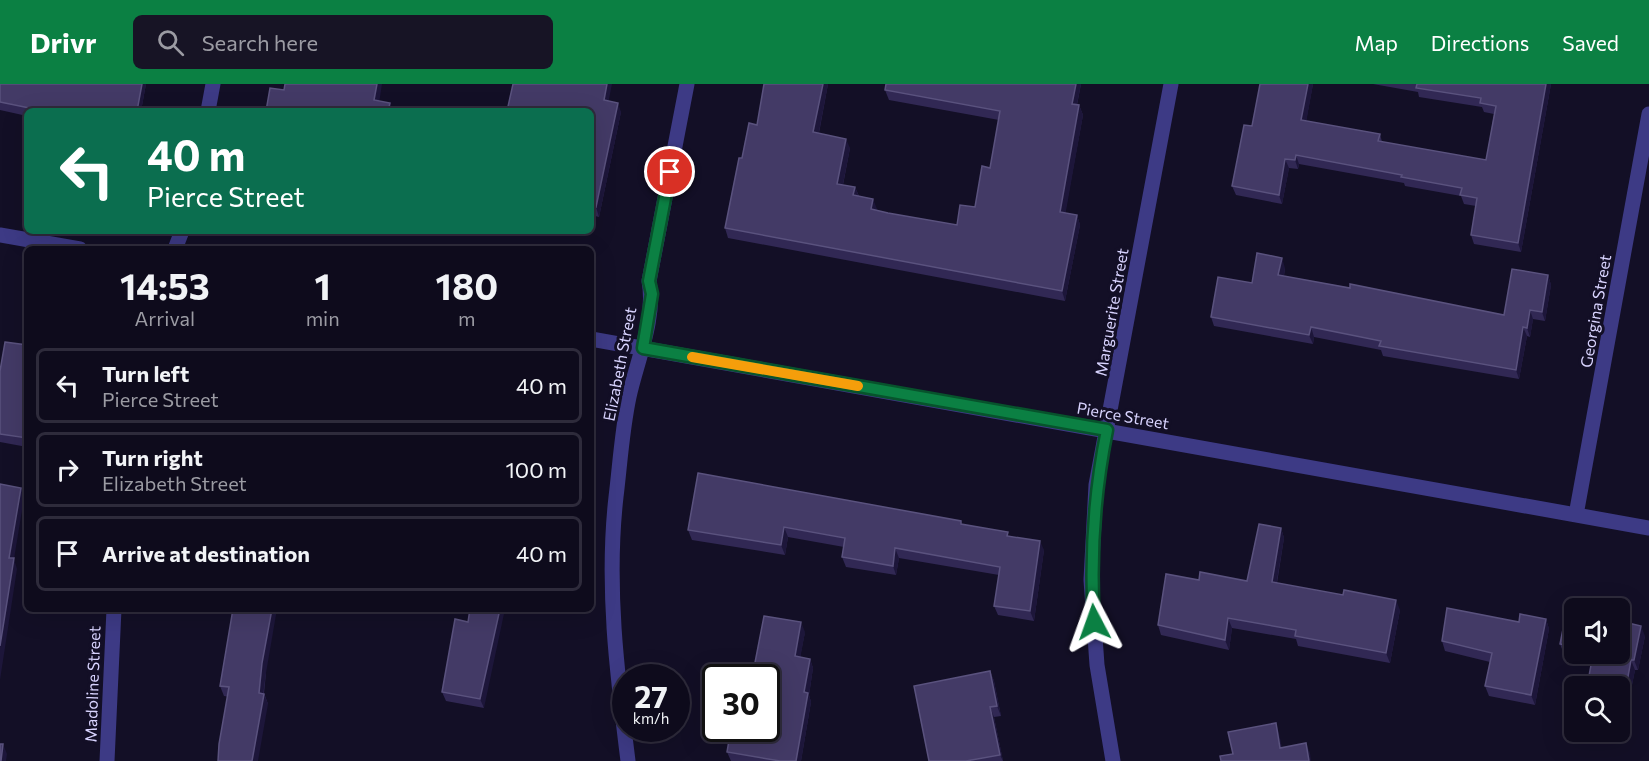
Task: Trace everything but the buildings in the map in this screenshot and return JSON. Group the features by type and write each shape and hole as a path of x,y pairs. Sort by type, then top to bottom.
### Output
{"street":[{"path":"209,108 213,84"},
{"name":"Elizabeth Street","path":"628,761 618,676 612,569 624,430 629,397 643,348 652,294 649,281 687,84"},
{"name":"Marguerite Street","path":"1113,761 1097,665 1091,580 1096,485 1171,84"},
{"name":"Georgina Street","path":"1576,515 1649,114"},
{"path":"0,235 63,246"},
{"name":"Pierce Street","path":"594,340 1649,528"},
{"name":"Madoline Street","path":"107,761 114,612"}],"slow traffic":[{"path":"692,357 858,386"}],"route":[{"path":"670,172 649,281 652,294 643,348 1107,430 1096,485 1091,580 1094,622"}]}
